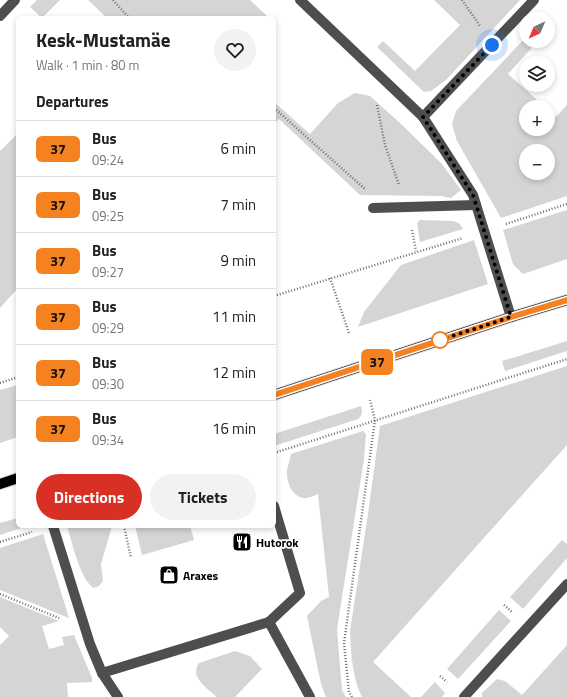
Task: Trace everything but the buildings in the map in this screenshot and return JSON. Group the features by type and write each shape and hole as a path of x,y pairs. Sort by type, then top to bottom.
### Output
{"main road":[{"path":"276,393 567,300"},
{"path":"0,484 16,479"}],"street":[{"path":"0,16 15,0"},
{"path":"300,0 423,117 473,195 511,317"},
{"path":"423,117 534,0"},
{"path":"373,208 476,205"},
{"path":"102,673 269,622 300,593 276,513"},
{"path":"54,528 85,629 102,673 118,697"},
{"path":"464,697 567,584"},
{"path":"269,622 310,697"}],"path":[{"path":"113,0 127,16"},
{"path":"462,0 492,45"},
{"path":"376,102 385,145 408,207 416,251"},
{"path":"276,110 386,208"},
{"path":"276,295 567,204"},
{"path":"330,278 349,333"},
{"path":"276,452 567,359"},
{"path":"0,383 16,378"},
{"path":"352,697 349,692 344,642 375,420 370,400"},
{"path":"124,528 131,558"},
{"path":"0,542 35,531"},
{"path":"0,594 85,629"}],"shaded area":[{"path":"37,0 60,0 44,16 40,16 30,7"},
{"path":"88,0 250,0 267,16 105,16"},
{"path":"434,0 520,0 446,80 431,91 424,92 377,47 383,41 415,71 460,25"},
{"path":"519,44 519,48 532,48 524,56 519,56 519,62 508,74 519,84 519,92 528,92 537,100 519,100 519,136 555,136 555,116 556,117 567,105 567,196 501,218 457,141 452,124 456,111"},
{"path":"355,93 370,96 442,164 461,190 451,198 441,196 360,195 279,119 276,122 276,104 310,134 338,103"},
{"path":"16,135 16,290 0,308 0,151"},
{"path":"567,210 567,259 523,274 513,264 503,230"},
{"path":"420,220 454,221 460,224 463,229 420,242 417,223"},
{"path":"474,240 488,284 358,327 364,312 401,265"},
{"path":"567,341 567,351 505,371 502,361"},
{"path":"567,366 567,445 373,662 411,697 362,697 354,673 350,631 380,426"},
{"path":"16,386 16,438 0,443 0,390"},
{"path":"361,406 362,413 358,419 276,445 276,433"},
{"path":"363,431 366,434 364,459 337,629 342,690 346,697 326,697 321,684 307,616 321,601 329,597 318,494 305,498 299,497 295,494 288,483 287,470 291,454"},
{"path":"16,519 16,528 21,528 0,535 0,523"},
{"path":"68,528 111,528 101,564 103,581 99,586 94,588 89,584 77,560"},
{"path":"135,528 191,528 194,540 142,555"},
{"path":"43,534 69,618 0,590 0,548"},
{"path":"562,540 567,544 567,558 523,609 510,597"},
{"path":"0,597 59,621 42,626 49,649 64,645 62,637 74,635 92,678 92,682 67,683 68,697 0,697 0,645 9,636 0,627"},
{"path":"499,610 511,621 458,679 447,669"},
{"path":"567,645 567,697 482,697 482,693 497,679 505,681 522,695"},
{"path":"235,651 250,656 262,669 235,697 217,697 200,682 196,673 196,668 199,663"},
{"path":"435,682 445,693 442,697 421,697"}],"bus line":[{"name":"37","path":"276,394 567,300"}],"place":[{"name":"Hutorok","path":"242,542"},
{"name":"Araxes","path":"169,575"}],"route":[{"path":"440,340 511,317 473,195 423,117 492,45"}]}
